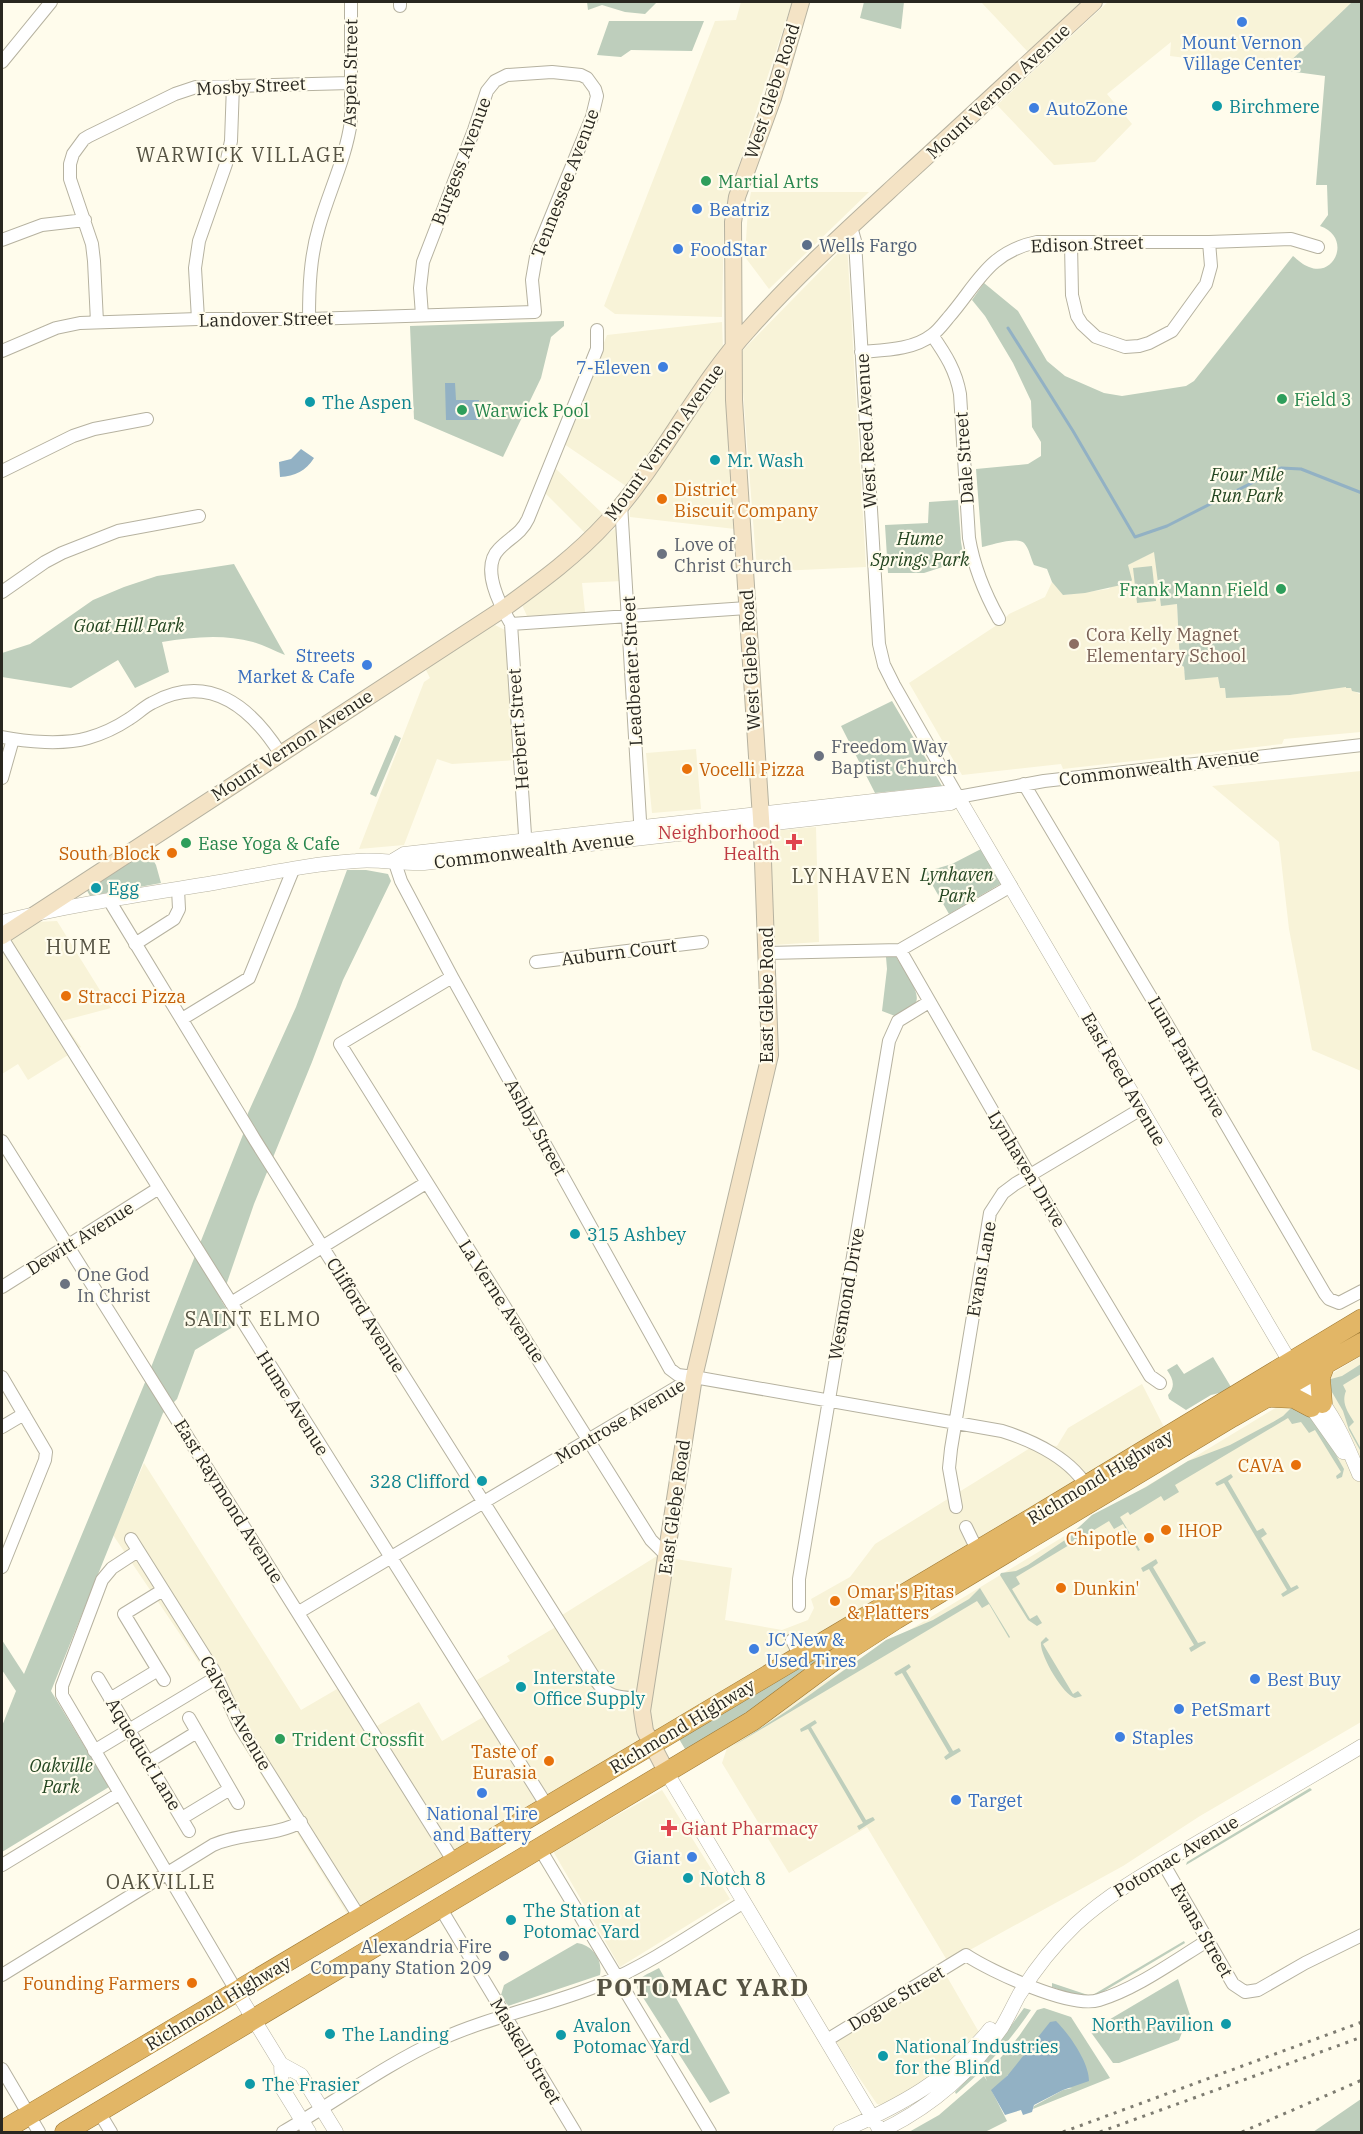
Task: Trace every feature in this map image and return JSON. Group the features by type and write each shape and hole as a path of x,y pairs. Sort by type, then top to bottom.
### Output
{"highway":[{"path":"1267,1397 1294,1398 1317,1405 1320,1377 1300,1370 1320,1344 1362,1319"},
{"name":"Richmond Highway","path":"65,2133 752,1722 980,1558 1300,1370 1362,1343"},
{"name":"Richmond Highway","path":"1090,1492 1267,1397 1300,1370"},
{"name":"Richmond Highway","path":"2,2131 651,1744 796,1648 980,1558"}],"main road":[{"name":"West Glebe Road","path":"760,820 734,400 733,222 735,203 772,98 801,2"},
{"name":"Mount Vernon Avenue","path":"2,937 280,753 507,616 607,522 733,348 755,322 851,227 1094,2"},
{"name":"East Glebe Road","path":"667,1773 651,1744 642,1719 694,1377 768,1069 770,1039 760,820"}],"street":[{"path":"2,62 51,2"},
{"name":"Aspen Street","path":"309,319 309,278 312,254 319,227 345,156 349,137 351,2"},
{"name":"Tennessee Avenue","path":"535,312 532,280 537,251 592,117 597,96 587,78 567,73"},
{"name":"Burgess Avenue","path":"422,315 420,288 423,262 487,91 495,81 507,75 567,73"},
{"name":"Mosby Street","path":"97,322 94,261 85,220 70,179 70,164 84,139 196,87 351,83"},
{"path":"198,319 195,268 199,241 229,152 232,85"},
{"path":"2,240 42,225 85,220"},
{"name":"West Reed Avenue","path":"851,227 855,241 876,617 884,665 958,797"},
{"name":"Edison Street","path":"861,352 908,346 932,336 979,277 998,259 1036,242 1209,242 1291,239 1318,247"},
{"path":"1071,243 1072,295 1077,316 1096,337 1125,347 1149,343 1172,331 1206,284 1211,266 1209,242"},
{"name":"Landover Street","path":"2,351 56,328 97,322 309,319 535,312"},
{"name":"Herbert Street","path":"526,846 507,616 495,592 492,578 494,556 499,548 524,528 597,349 597,330"},
{"name":"Dale Street","path":"932,336 947,356 957,378 969,538 973,561 983,591 999,619"},
{"path":"2,471 74,436 94,429 147,419"},
{"name":"Leadbeater Street","path":"621,504 641,833"},
{"path":"2,592 54,558 118,531 199,516"},
{"path":"507,616 628,616 747,608"},
{"path":"2,778 7,738 65,742 88,738 118,726 158,700 179,692 203,692 224,698 248,712 271,738 280,753"},
{"name":"Commonwealth Avenue","path":"2,922 36,913 109,900 355,861 394,860 403,864 424,863 526,846 760,820 951,803 958,797 1024,784 1362,745"},
{"name":"Luna Park Drive","path":"1024,784 1325,1294 1329,1299 1339,1303 1362,1291"},
{"name":"East Reed Avenue","path":"958,797 1141,1109 1300,1370 1300,1389 1317,1405 1360,1476"},
{"name":"Ashby Street","path":"394,860 401,881 452,977 670,1369 678,1375 694,1377"},
{"path":"182,1019 249,978 293,870"},
{"path":"767,953 900,950 1011,886"},
{"path":"135,944 174,919 179,909 178,889"},
{"name":"Clifford Avenue","path":"109,900 323,1247 601,1688 613,1696 645,1699"},
{"name":"Hume Avenue","path":"2,937 390,1559 548,1806"},
{"name":"Auburn Court","path":"536,962 702,942"},
{"name":"Lynhaven Drive","path":"900,950 1030,1176 1150,1376 1160,1383"},
{"name":"La Verne Avenue","path":"452,977 340,1044 651,1540 667,1556"},
{"name":"Wesmond Drive","path":"800,1606 799,1579 889,1041 898,1021 929,1002"},
{"name":"Evans Lane","path":"956,1507 949,1468 990,1214 1003,1193 1141,1109"},
{"name":"East Raymond Avenue","path":"2,1141 454,1862"},
{"path":"231,1303 426,1184"},
{"name":"Dewitt Avenue","path":"2,1287 159,1188"},
{"path":"2,1377 46,1452 45,1460 2,1567"},
{"name":"Montrose Avenue","path":"299,1612 694,1377 994,1429 1028,1441 1066,1463 1082,1477 1090,1492"},
{"path":"2,1427 24,1414"},
{"path":"966,1527 980,1558"},
{"name":"Calvert Avenue","path":"131,1539 217,1677 240,1727 360,1918"},
{"path":"138,1551 112,1568 102,1580 62,1686 62,1695 281,2064 282,2088 306,2127"},
{"path":"110,1699 161,1675 124,1614 163,1590"},
{"path":"94,1751 217,1677"},
{"name":"Aqueduct Lane","path":"98,1678 189,1831"},
{"path":"189,1718 238,1803"},
{"path":"148,1762 197,1732"},
{"name":"Potomac Avenue","path":"840,2133 915,2095 953,2067 982,2040 1017,1998 1050,1951 1086,1915 1118,1891 1362,1746"},
{"name":"East Glebe Road","path":"667,1773 880,2132"},
{"path":"182,1818 230,1789"},
{"path":"2,1865 119,1794"},
{"path":"2,1975 221,1842 236,1837 280,1832 300,1822"},
{"path":"540,1849 710,2133"},
{"name":"Evans Street","path":"1163,1863 1233,1984 1245,1992 1258,1990 1305,1963 1362,1935"},
{"path":"283,2133 306,2127 322,2109 428,2045 460,2031 590,1989 617,1977 744,1902"},
{"name":"Maskell Street","path":"441,1909 575,2133"},
{"path":"1026,1985 1077,2000 1098,2001 1126,1989 1207,1941"},
{"name":"Dogue Street","path":"827,2040 966,1955 983,1967 1026,1985"},
{"name":"Potomac Avenue","path":"880,2132 922,2109 964,2074 984,2052 1003,2025 1017,1998"},
{"path":"281,2064 302,2075 336,2133"},
{"path":"2,2069 39,2133"},
{"path":"99,2112 111,2133"}],"shaded area":[{"path":"741,2 792,2 727,201 724,219 722,317 615,314 604,306 715,21 736,20"},
{"path":"981,2 1082,2 1028,52"},
{"path":"1108,2 1352,2 1281,70 1170,56 1171,42 1107,94 1132,124 1095,162 1054,165 997,105"},
{"path":"751,192 869,192 769,289 745,257"},
{"path":"847,244 866,567 757,572 740,353"},
{"path":"722,322 723,349 626,486 564,444 607,335"},
{"path":"725,372 735,529 630,517 630,510"},
{"path":"555,468 603,514 585,533 545,493"},
{"path":"618,526 622,581 582,583 585,612 527,616 522,605"},
{"name":"Cora Kelly Magnet Elementary School","path":"1155,551 1161,605 1177,604 1180,664 1184,667 1184,672 1218,676 1220,687 1225,687 1226,697 1290,695 1346,686 1361,693 1361,732 1284,739 1282,744 1063,769 1061,764 962,775 909,683 1000,623 1009,614 1045,597 1052,582 1064,595 1109,589 1128,565"},
{"path":"495,625 507,631 516,760 452,764 437,759 404,845 359,849 424,682 430,678 425,668 480,630"},
{"path":"696,749 701,809 652,813 646,753"},
{"path":"1362,771 1361,1071 1312,1050 1289,929 1279,842 1212,786"},
{"path":"816,827 819,942 773,945 770,831"},
{"path":"57,921 111,1008 62,1021 81,1047 28,1080 18,1064 2,1074 2,945 37,922"},
{"path":"1361,1356 1361,1722 1200,1816 1123,1866 948,1962 867,1827 789,1873 722,1763 730,1739"},
{"path":"1142,1384 1166,1431 348,1915 234,1731 212,1683 113,1535 144,1463 301,1710 337,1689 377,1726 419,1702 442,1741 485,1716 477,1680 510,1661 507,1656 554,1628 562,1615 657,1556 732,1568 725,1620 782,1630 808,1620 814,1608 811,1599 850,1577 875,1544 1030,1448 1046,1445 1057,1446 1068,1428"},
{"name":"Notch 8","path":"662,1790 730,1899 620,1967 553,1851"},
{"path":"946,1975 980,2034 925,2082 882,2105 877,2104 836,2040"}],"green space":[{"path":"587,2 657,2 645,14 625,12 602,5 588,10"},
{"path":"864,2 904,2 901,29 860,18"},
{"name":"Four Mile Run Park","path":"1352,2 1362,2 1361,693 1346,687 1290,695 1226,698 1225,688 1220,688 1218,677 1185,680 1184,667 1180,664 1177,604 1161,606 1154,552 1128,565 1132,580 1130,583 1085,593 1063,595 1052,582 1047,569 1034,565 1027,548 1021,541 982,547 976,469 1028,464 1041,456 1041,442 1032,427 1031,401 1013,363 985,316 972,300 984,283 1018,311 1047,361 1065,376 1104,393 1122,396 1186,386 1194,381 1293,256 1307,266 1318,269 1326,267 1336,255 1335,239 1330,231 1320,226 1328,215 1327,185 1316,185 1325,76 1281,70"},
{"path":"609,21 704,21 692,51 631,50 621,57 597,55"},
{"path":"564,321 564,326 551,337 541,378 503,457 414,419 410,326"},
{"name":"Hume Springs Park","path":"958,500 964,560 924,573 888,573 885,525 928,523 929,502"},
{"name":"Goat Hill Park","path":"234,564 285,655 242,639 196,638 162,642 169,672 135,688 118,660 71,688 2,677 2,653 30,644 93,600 157,576"},
{"path":"1152,566 1156,601 1137,603 1133,568"},
{"path":"892,701 942,786 875,793 841,726"},
{"path":"395,735 401,738 376,797 370,794"},
{"path":"146,848 156,865 161,883 90,896 85,887"},
{"name":"Lynhaven Park","path":"981,849 1002,883 949,914 925,872 952,864"},
{"name":"Oakville Park","path":"347,870 366,870 388,874 391,881 343,980 254,1204 221,1300 236,1325 195,1350 177,1399 163,1413 51,1691 109,1787 2,1852 2,1726 16,1691 2,1670 2,1640 24,1674 146,1380 244,1132 248,1113 296,1007"},
{"path":"886,957 896,957 910,980 917,998 912,1006 895,1016 882,1011 887,969"},
{"path":"1213,1357 1231,1387 1227,1391 1211,1395 1186,1410 1169,1399 1168,1395 1173,1382 1167,1370 1177,1364 1184,1374"},
{"path":"1361,1364 1361,1374 1343,1385 1346,1391 1344,1400 1346,1407 1354,1422 1349,1427 1361,1452 1349,1430 1343,1411 1327,1380 1342,1376"},
{"path":"1296,1403 1317,1424 1329,1443 1344,1469 1342,1477 1337,1479 1336,1476 1341,1472 1315,1430 1309,1433 1301,1422 1292,1424 1288,1418 1175,1485 1179,1492 1164,1501 1161,1496 1130,1515 1128,1512 1120,1517 1140,1550 1138,1551 1123,1524 1114,1529 1109,1521 1016,1577 1020,1584 1012,1589 1030,1619 1037,1615 1042,1623 1037,1626 1028,1620 1000,1575 1001,1573 1016,1571 1028,1565 1065,1540 1092,1515 1146,1487 1188,1461 1230,1445 1273,1422"},
{"path":"1231,1474 1233,1477 1228,1481 1257,1531 1263,1528 1267,1534 1261,1538 1291,1588 1297,1585 1299,1588 1283,1597 1281,1594 1287,1590 1224,1483 1217,1486 1215,1483"},
{"path":"1156,1559 1158,1563 1153,1567 1198,1643 1205,1641 1206,1643 1191,1652 1189,1648 1194,1645 1149,1569 1143,1572 1141,1568"},
{"path":"944,1575 688,1754 679,1739"},
{"path":"980,1588 1009,1638 989,1604 982,1608 977,1601 733,1746 790,1709 886,1640 933,1620 969,1599"},
{"path":"1046,1637 1049,1640 1043,1644 1073,1694 1078,1691 1082,1696 1075,1698 1070,1695 1053,1673 1041,1648 1041,1642"},
{"path":"909,1664 911,1667 906,1671 953,1751 959,1748 961,1751 946,1760 944,1757 949,1753 902,1673 896,1676 894,1673"},
{"path":"815,1720 817,1723 811,1727 866,1820 873,1817 875,1820 859,1830 857,1826 863,1823 808,1729 801,1732 800,1729"},
{"path":"1310,1788 1312,1790 1186,1865 1187,1862"},
{"path":"1184,1941 1185,1943 1101,1993 1092,1995"},
{"path":"577,1943 592,1950 598,1958 600,1975 508,2006 501,1995 504,1985"},
{"path":"659,1968 730,2093 710,2103 637,1988 641,1978"},
{"path":"1178,1979 1193,2024 1183,2030 1179,2040 1119,2063 1113,2063 1090,2031"},
{"path":"1052,1983 1090,1996 1076,1995 1052,1987"},
{"path":"1024,2008 1031,2010 1014,2033 987,2065 956,2094 955,2092 989,2056"},
{"path":"1044,2008 1071,2017 1110,2078 1033,2109 1034,2106 1063,2090 1072,2088 1008,2075 992,2091 1007,2121 985,2132 909,2132 939,2115 984,2076 987,2081 985,2076 1019,2036 1037,2010"},
{"path":"1361,2099 1361,2132 1313,2132"}],"water":[{"name":"Warwick Pool","path":"445,383 455,383 456,400 479,400 479,420 446,420"},
{"path":"301,449 314,458 311,463 300,472 280,477 279,462 291,459"},
{"path":"1056,2021 1067,2033 1082,2057 1089,2081 1063,2090 1034,2105 1032,2112 1023,2115 1021,2110 1005,2115 991,2090 1008,2075 1050,2022"}],"waterway":[{"path":"1008,328 1073,431 1135,537 1167,526 1281,468 1301,469 1362,493"}],"railway":[{"path":"1063,2132 1362,2022"},
{"path":"1100,2132 1362,2037"},
{"path":"1242,2132 1362,2080"}],"place":[{"name":"Mount Vernon Village Center","path":"1242,22"},
{"name":"Birchmere","path":"1217,106"},
{"name":"AutoZone","path":"1034,108"},
{"name":"Martial Arts","path":"706,181"},
{"name":"Beatriz","path":"697,209"},
{"name":"Wells Fargo","path":"807,245"},
{"name":"FoodStar","path":"678,249"},
{"name":"7-Eleven","path":"663,367"},
{"name":"Field 3","path":"1282,399"},
{"name":"The Aspen","path":"310,402"},
{"name":"Warwick Pool","path":"462,410"},
{"name":"Mr. Wash","path":"715,460"},
{"name":"District Biscuit Company","path":"662,499"},
{"name":"Love of Christ Church","path":"662,554"},
{"name":"Frank Mann Field","path":"1281,589"},
{"name":"Cora Kelly Magnet Elementary School","path":"1074,644"},
{"name":"Streets Market & Cafe","path":"367,665"},
{"name":"Freedom Way Baptist Church","path":"819,756"},
{"name":"Vocelli Pizza","path":"687,769"},
{"name":"Neighborhood Health","path":"794,842"},
{"name":"Ease Yoga & Cafe","path":"186,843"},
{"name":"South Block","path":"172,853"},
{"name":"Egg","path":"96,888"},
{"name":"Stracci Pizza","path":"66,996"},
{"name":"315 Ashbey","path":"575,1234"},
{"name":"One God In Christ","path":"65,1284"},
{"name":"CAVA","path":"1296,1465"},
{"name":"328 Clifford","path":"482,1481"},
{"name":"IHOP","path":"1166,1530"},
{"name":"Chipotle","path":"1149,1538"},
{"name":"Dunkin'","path":"1061,1588"},
{"name":"Omar's Pitas & Platters","path":"835,1601"},
{"name":"JC New & Used Tires","path":"754,1649"},
{"name":"Best Buy","path":"1255,1679"},
{"name":"Interstate Office Supply","path":"521,1687"},
{"name":"PetSmart","path":"1179,1709"},
{"name":"Staples","path":"1120,1737"},
{"name":"Trident Crossfit","path":"280,1739"},
{"name":"Taste of Eurasia","path":"549,1761"},
{"name":"National Tire and Battery","path":"482,1793"},
{"name":"Target","path":"956,1800"},
{"name":"Giant Pharmacy","path":"669,1828"},
{"name":"Giant","path":"692,1857"},
{"name":"Notch 8","path":"688,1878"},
{"name":"The Station at Potomac Yard","path":"511,1920"},
{"name":"Alexandria Fire Company Station 209","path":"504,1956"},
{"name":"Founding Farmers","path":"192,1983"},
{"name":"North Pavilion","path":"1226,2024"},
{"name":"The Landing","path":"330,2034"},
{"name":"Avalon Potomac Yard","path":"561,2035"},
{"name":"National Industries for the Blind","path":"883,2056"},
{"name":"The Frasier","path":"250,2084"}],"district":[{"name":"WARWICK VILLAGE","path":"241,154"},
{"name":"LYNHAVEN","path":"852,875"},
{"name":"HUME","path":"79,946"},
{"name":"SAINT ELMO","path":"253,1318"},
{"name":"OAKVILLE","path":"161,1881"},
{"name":"POTOMAC YARD","path":"703,1987"}]}
